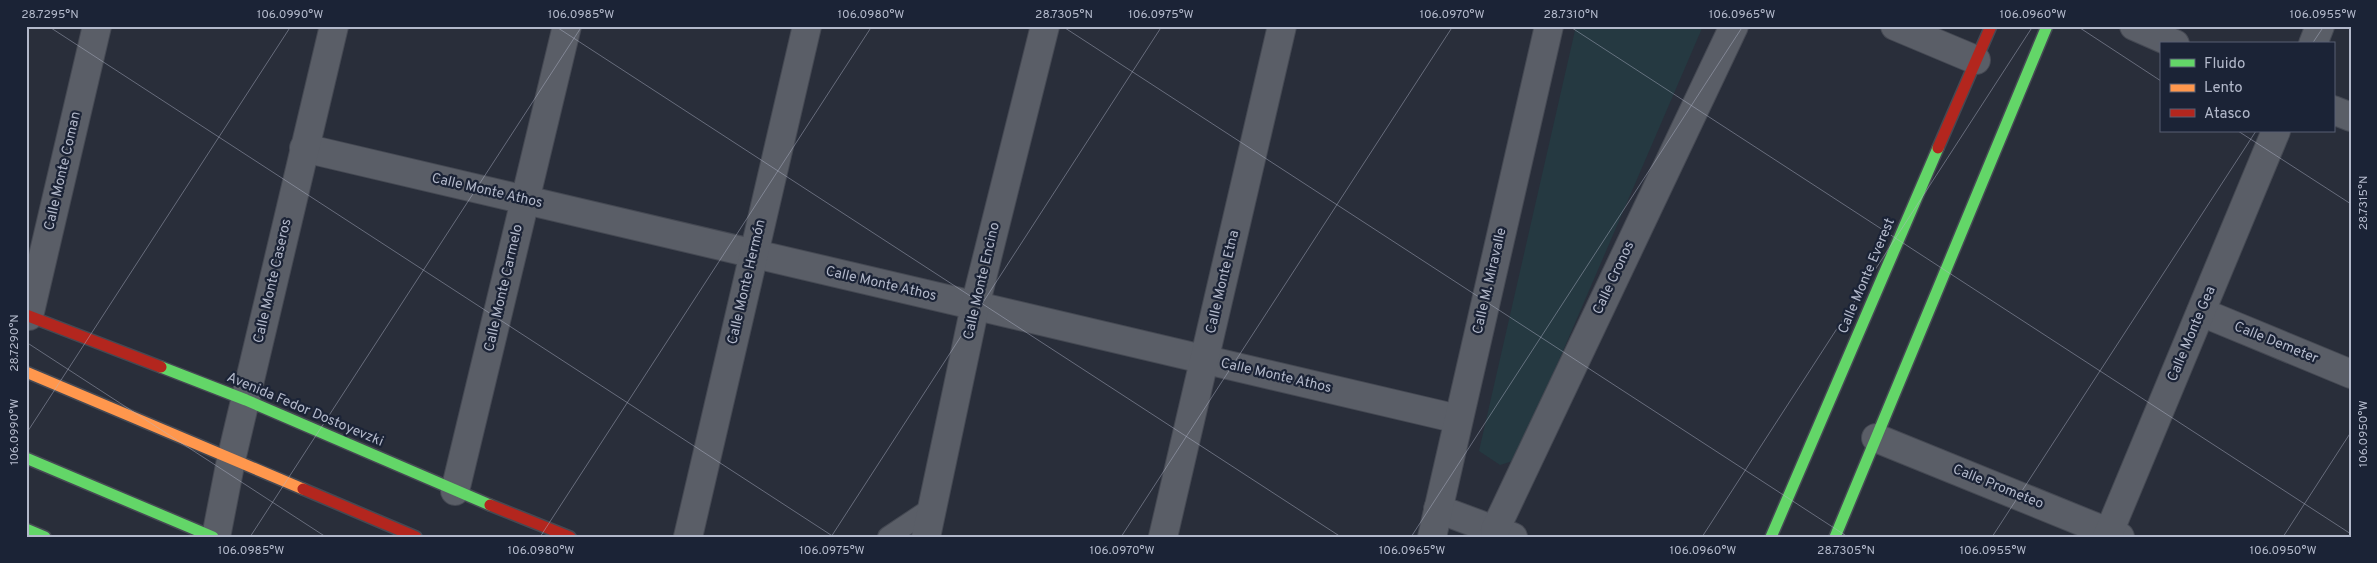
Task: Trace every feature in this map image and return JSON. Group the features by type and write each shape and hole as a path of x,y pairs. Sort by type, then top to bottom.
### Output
{"street":[{"name":"Calle Monte Coman","path":"28,315 97,26"},
{"name":"Calle Monte Caseros","path":"215,537 231,460 334,26"},
{"name":"Calle Monte Carmelo","path":"456,491 567,26"},
{"name":"Calle Monte Hermón","path":"688,537 807,26"},
{"name":"Calle Monte Encino","path":"926,537 975,306 1045,26"},
{"name":"Calle Monte Etna","path":"1163,537 1282,26"},
{"name":"Calle M. Miravalle","path":"1432,537 1549,26"},
{"name":"Calle Cronos","path":"1438,509 1504,533 1734,26"},
{"path":"1895,26 1976,60"},
{"name":"Calle Monte Everest","path":"1771,537 1990,26"},
{"path":"1835,537 2047,26"},
{"path":"2134,26 2170,42"},
{"path":"2314,42 2320,26"},
{"path":"2334,110 2351,117"},
{"name":"Calle Monte Gea","path":"2112,535 2276,132"},
{"name":"Calle Monte Athos","path":"304,148 1458,419"},
{"name":"Calle Demeter","path":"2201,312 2351,374"},
{"name":"Avenida Fedor Dostoyevzki","path":"28,315 246,400 456,491 570,537"},
{"path":"26,372 416,537"},
{"name":"Calle Prometeo","path":"1876,438 2112,535"},
{"path":"26,458 215,537"},
{"path":"26,529 45,537"}],"lane":[{"path":"888,537 933,507"}],"shaded area":[{"path":"1576,26 1703,26 1516,460 1500,465 1479,451"}],"traffic: fast":[{"path":"1835,537 2047,26"},
{"path":"1771,537 1938,148"},
{"path":"161,367 246,400 490,505"},
{"path":"26,458 213,537"},
{"path":"26,529 45,537"}],"traffic: slow":[{"path":"26,372 303,489"}],"traffic: jam":[{"path":"1938,148 1991,26"},
{"path":"26,315 161,367"},
{"path":"303,489 416,537"},
{"path":"490,505 570,537"}]}
